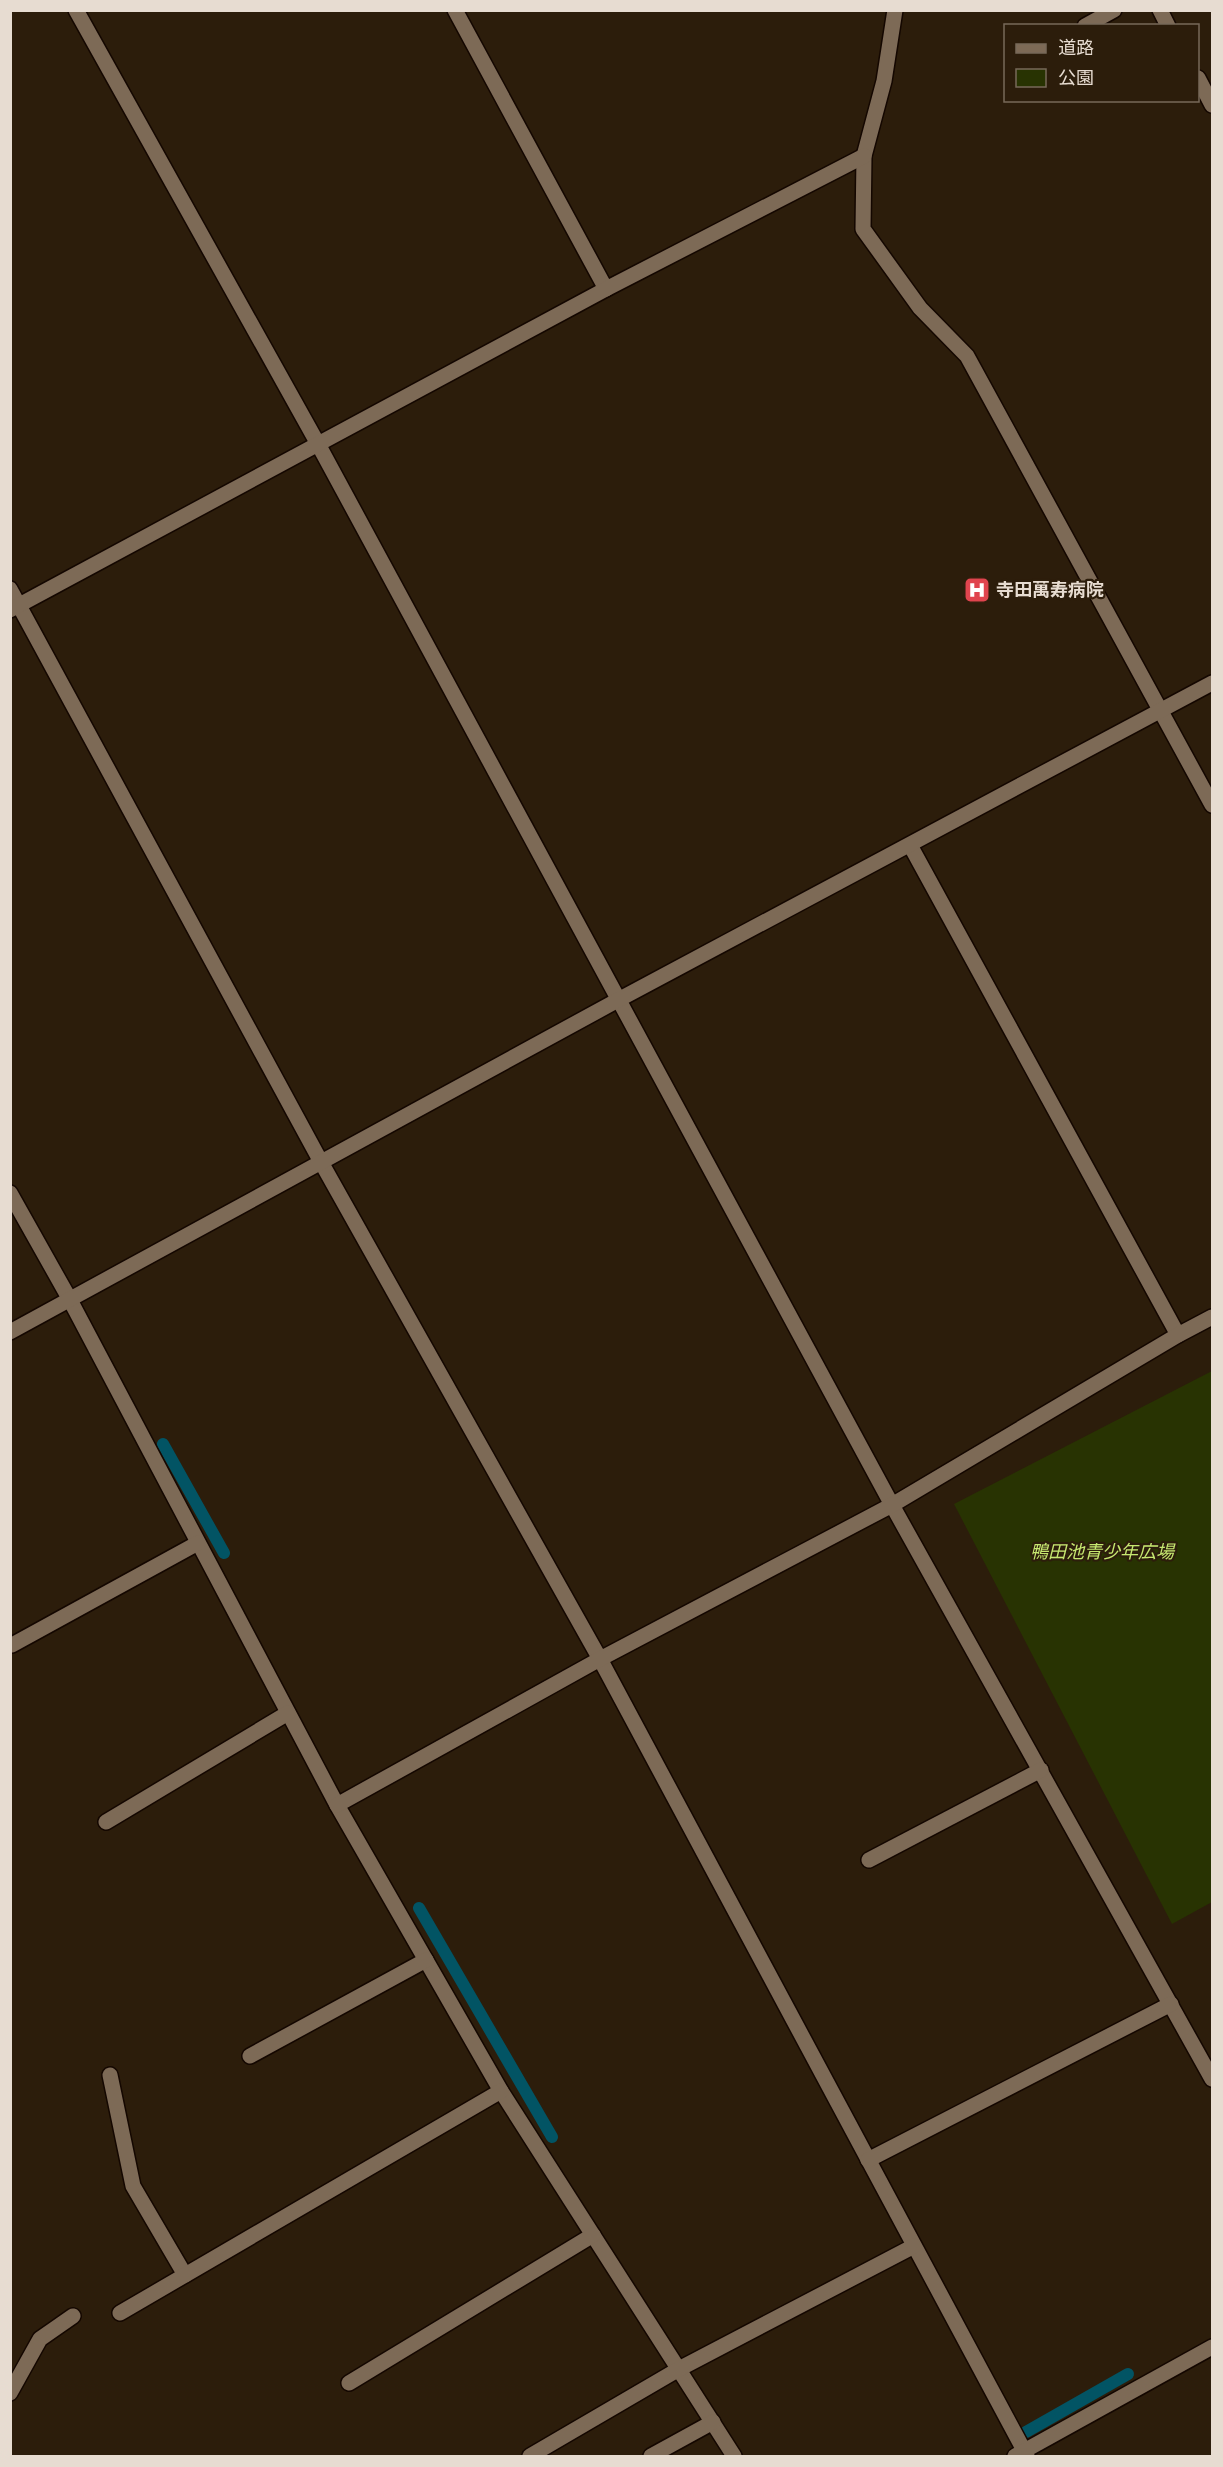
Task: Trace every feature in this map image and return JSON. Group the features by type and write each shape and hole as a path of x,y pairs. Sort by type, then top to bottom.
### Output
{"street":[{"path":"76,10 318,444 892,1505 1212,2079"},
{"path":"455,10 606,289"},
{"path":"895,10 884,81 864,156 863,229 920,308 967,356 1212,805"},
{"path":"1089,24 1114,10"},
{"path":"1160,10 1167,24"},
{"path":"1199,82 1212,105"},
{"path":"15,607 606,289 864,156"},
{"path":"10,589 15,607 321,1161 600,1659 914,2246 1022,2455 1212,2347"},
{"path":"10,1332 618,1000 1161,712 1212,682"},
{"path":"910,845 1178,1335"},
{"path":"10,1193 69,1298 337,1805 501,2091 734,2457"},
{"path":"337,1805 600,1659 892,1505 1212,1317"},
{"path":"12,1645 198,1543"},
{"path":"106,1822 288,1713"},
{"path":"869,1860 1041,1770"},
{"path":"250,2056 426,1960"},
{"path":"868,2160 1170,2004"},
{"path":"110,2075 133,2186 185,2275"},
{"path":"120,2313 501,2091"},
{"path":"349,2383 593,2235"},
{"path":"530,2457 679,2369 914,2246"},
{"path":"10,2393 40,2339 73,2316"},
{"path":"651,2457 713,2422"}],"green space":[{"name":"鴨田池青少年広場","path":"1212,1371 1212,1902 1172,1924 954,1504"}],"waterway":[{"path":"163,1444 224,1553"},
{"path":"419,1908 552,2137"},
{"path":"1026,2432 1128,2374"}],"place":[{"name":"寺田萬寿病院","path":"977,590"}]}
